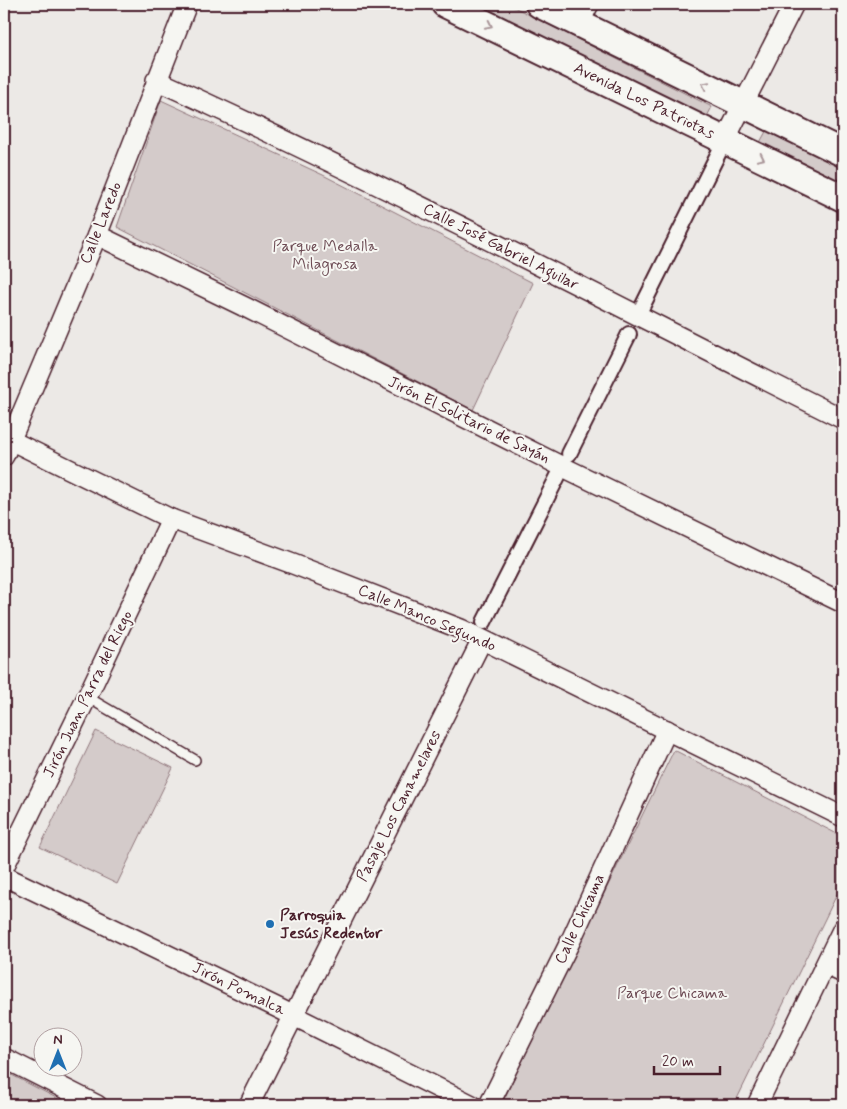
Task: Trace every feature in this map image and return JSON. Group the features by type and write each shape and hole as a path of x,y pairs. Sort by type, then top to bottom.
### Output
{"main road":[{"name":"Avenida Los Patriotas","path":"445,4 843,198"},
{"path":"539,4 584,14 743,104 843,153"}],"street":[{"name":"Calle Laredo","path":"6,444 97,235 187,4"},
{"path":"642,306 794,4"},
{"name":"Calle José Gabriel Aguilar","path":"156,80 317,155 471,230 843,419"},
{"name":"Jirón El Solitario de Sayán","path":"97,235 247,308 563,467 843,603"},
{"path":"569,454 629,334"},
{"name":"Calle Manco Segundo","path":"6,444 171,519 461,629 483,631 667,730 843,817"},
{"name":"Pasaje Los Canamelares","path":"249,1105 558,476"},
{"name":"Jirón Juan Parra del Riego","path":"4,867 88,697 171,519"},
{"name":"Calle Chicama","path":"489,1105 571,940 667,730"},
{"name":"Jirón Pomalca","path":"4,876 294,1016 472,1105"},
{"path":"757,1105 843,928"},
{"path":"826,965 843,973"},
{"path":"4,1058 97,1105"}],"lane":[{"path":"88,697 195,760"}],"green space":[{"path":"460,4 508,4 712,107 704,122"},
{"name":"Parque Medalla Milagrosa","path":"161,100 323,175 533,283 473,410 117,227"},
{"path":"769,126 843,162 843,189 758,146"},
{"path":"96,731 173,768 117,884 40,847"},
{"name":"Parque Chicama","path":"674,750 843,837 843,882 734,1105 501,1105"},
{"path":"4,1071 70,1105 4,1105"}],"place":[{"name":"Parroquia Jesús Redentor","path":"270,924"}]}
